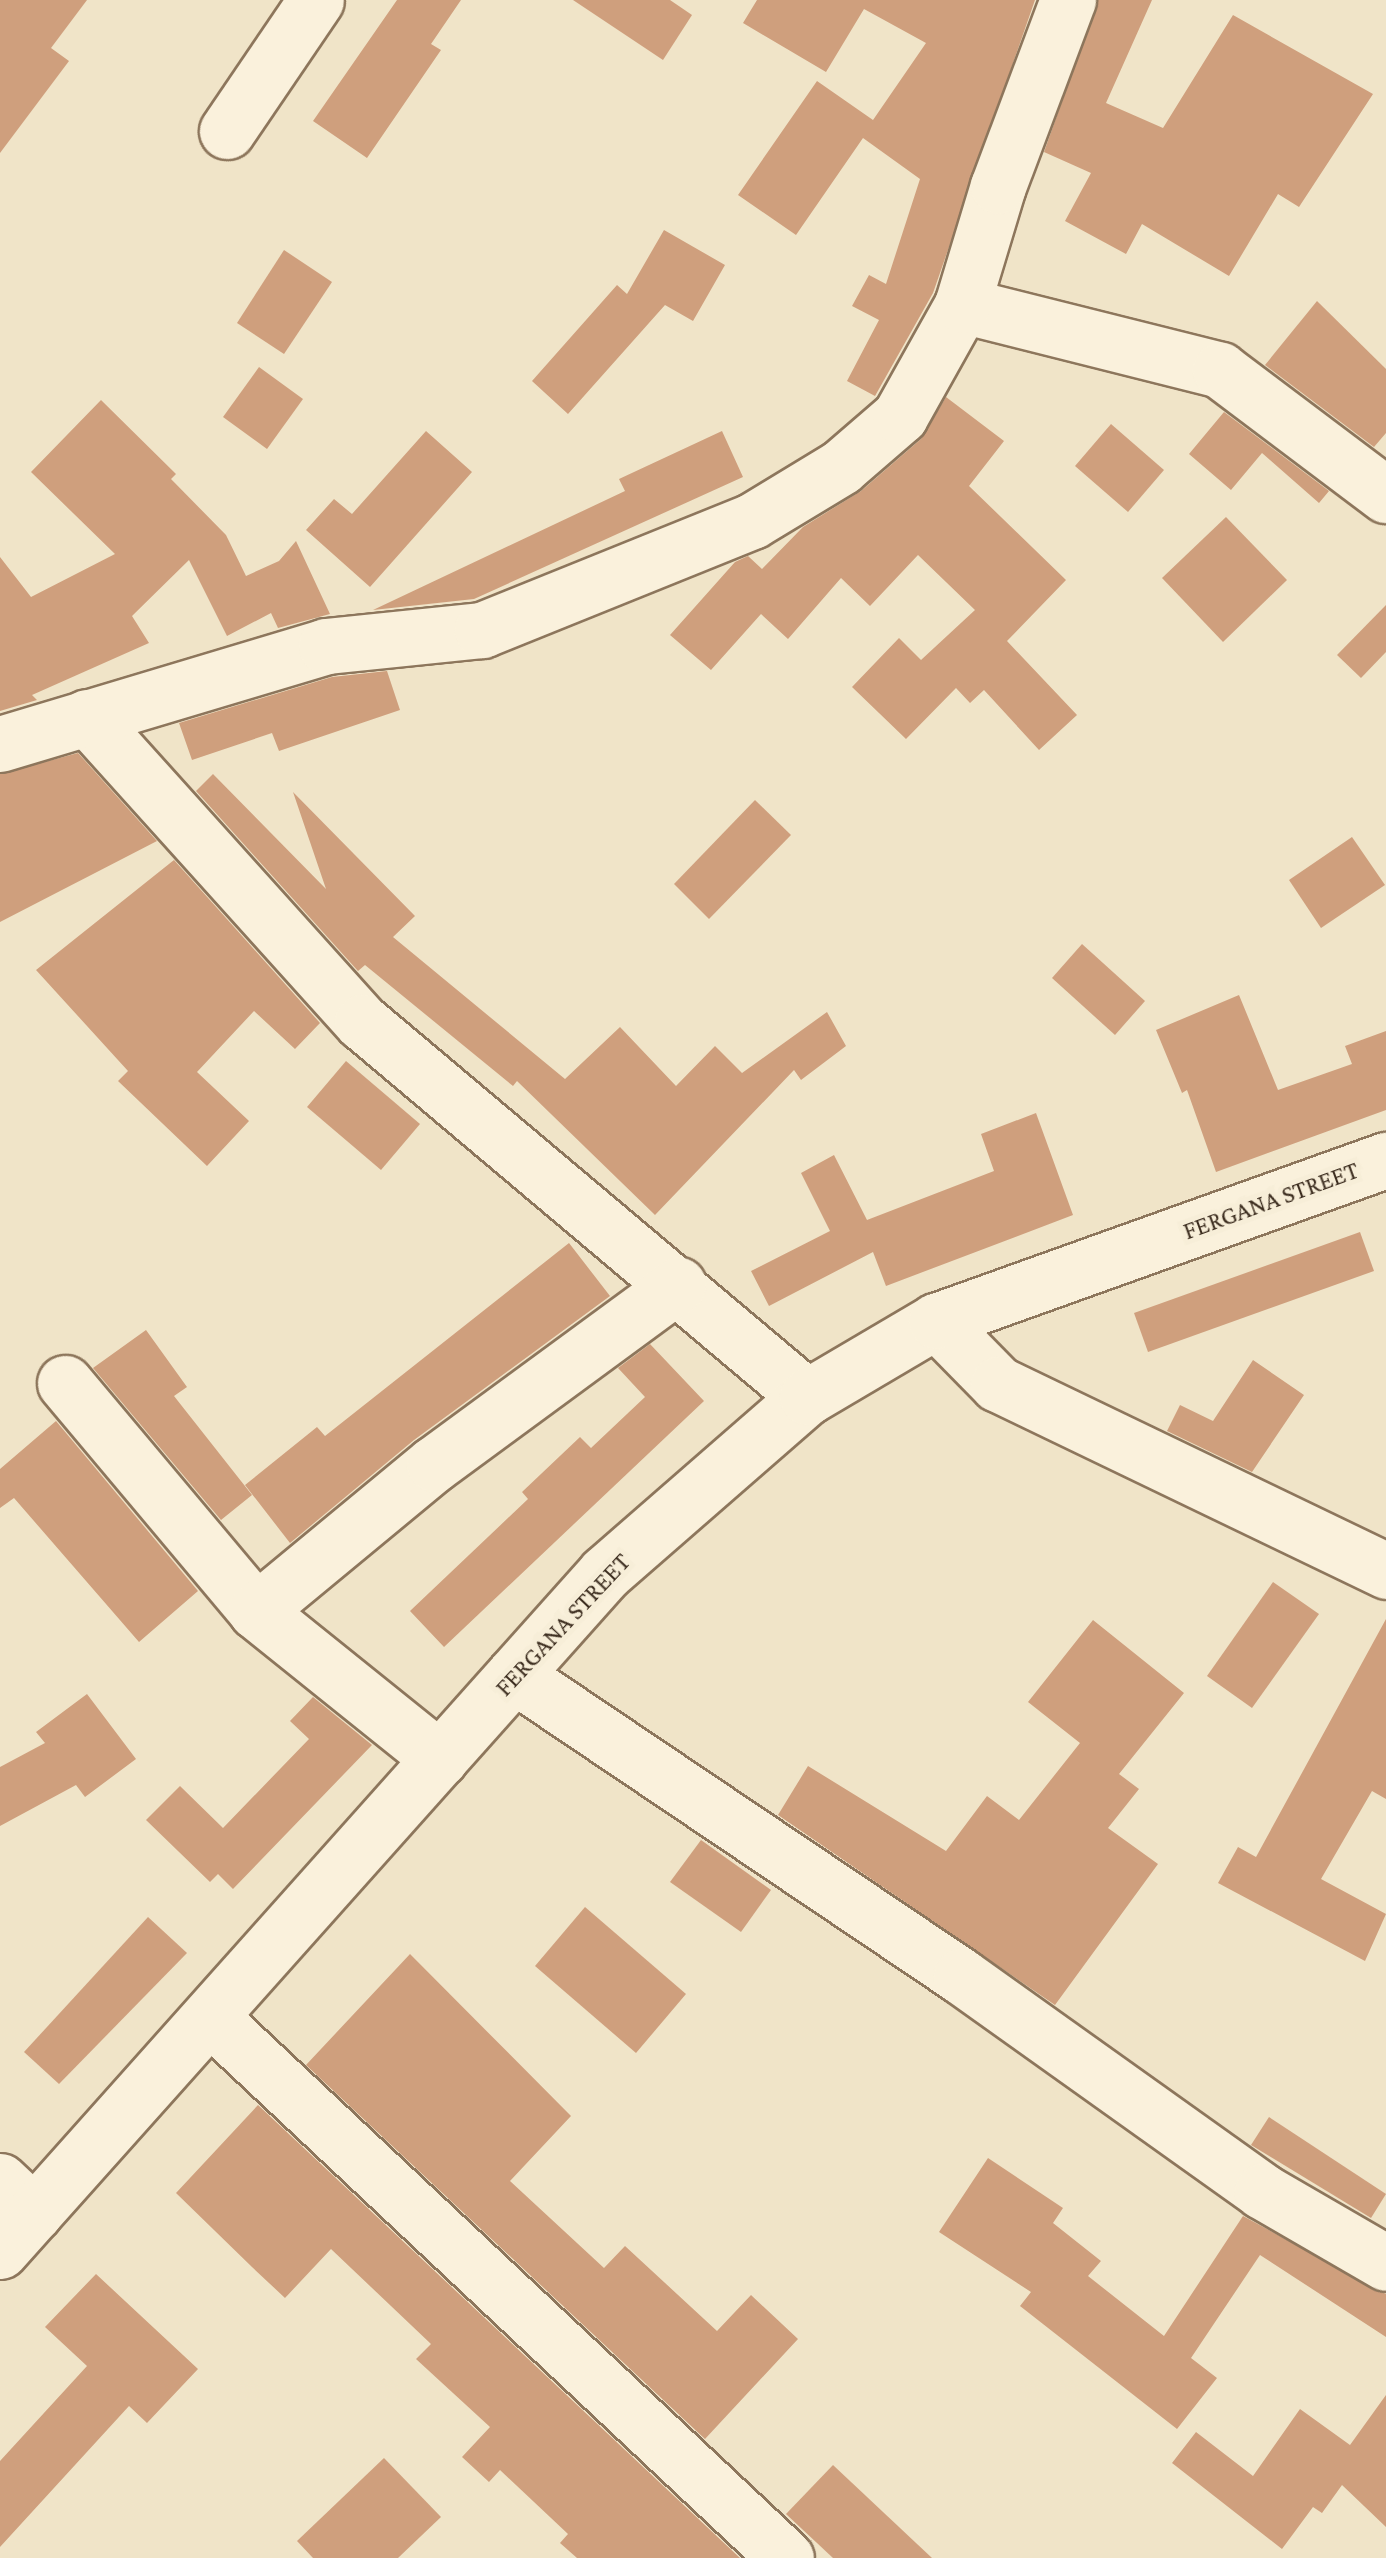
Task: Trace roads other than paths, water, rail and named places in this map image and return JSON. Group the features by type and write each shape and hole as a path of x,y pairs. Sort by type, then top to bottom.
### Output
{"street":[{"path":"227,131 316,0"},
{"path":"0,744 326,646 482,630 752,521 841,466 900,416 962,305 998,186 1068,0"},
{"path":"962,305 1220,370 1386,494"},
{"path":"88,717 362,1022 808,1396"},
{"name":"FERGANA STREET","path":"11,2215 210,2016 606,1573 808,1396 936,1321 1386,1160"},
{"path":"256,1611 434,1464 678,1285"},
{"path":"936,1321 998,1384 1386,1571"},
{"path":"65,1383 256,1611 440,1759"},
{"path":"514,1676 961,1976 1262,2191 1386,2263"},
{"path":"210,2016 786,2558"}]}
